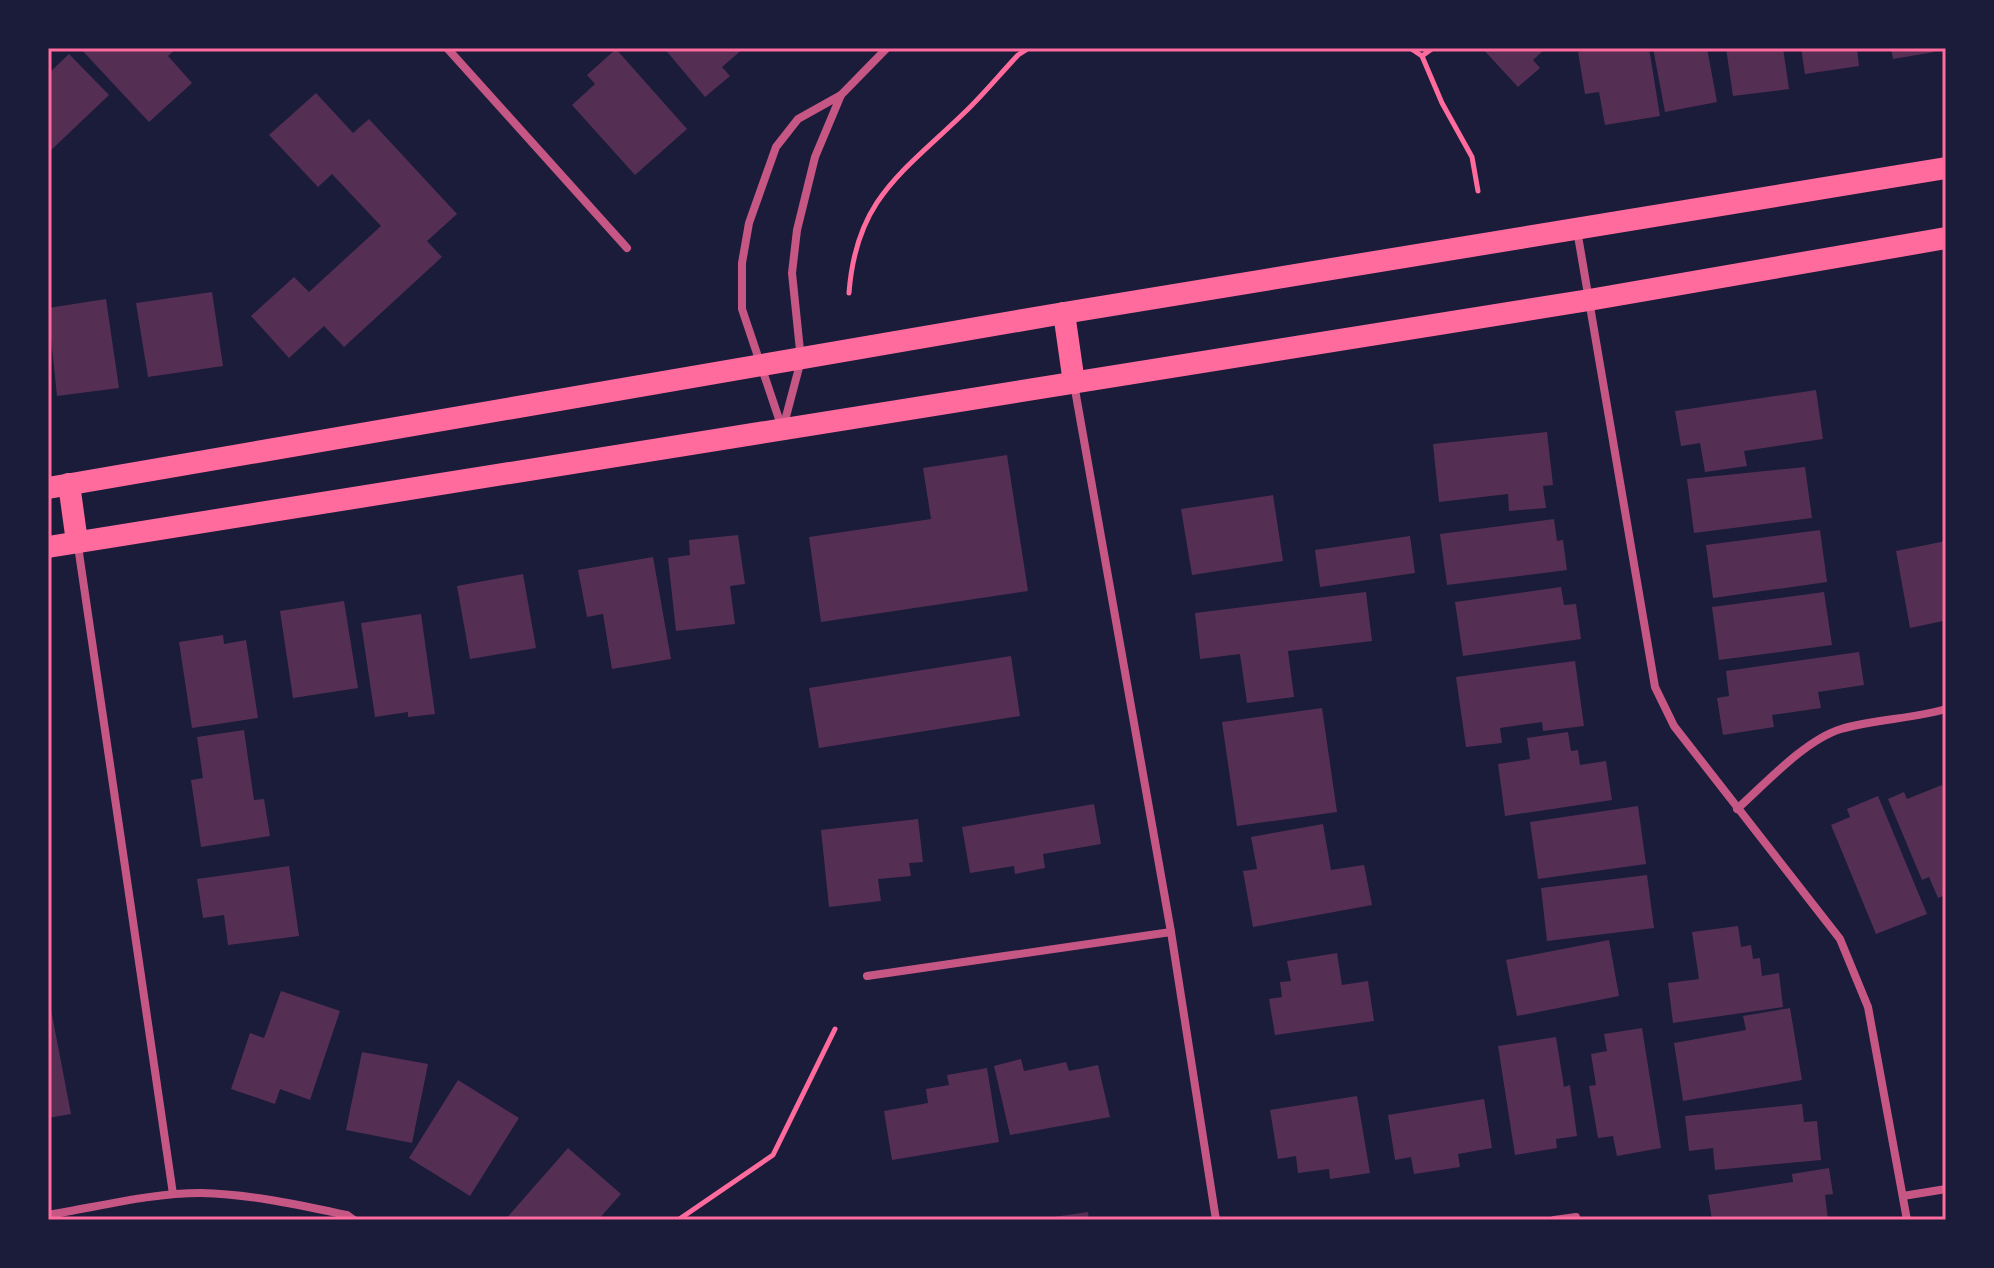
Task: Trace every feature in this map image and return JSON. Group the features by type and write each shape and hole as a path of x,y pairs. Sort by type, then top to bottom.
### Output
{"highway":[{"path":"77,542 59,486 1064,313 1946,168"},
{"path":"48,547 1589,300 1946,238"},
{"path":"1064,313 1074,383"}],"street":[{"path":"447,48 627,248"},
{"path":"783,429 742,309 742,263 762,179 776,147 798,119 841,95 887,48"},
{"path":"783,429 801,360 792,273 797,230 815,157 841,95"},
{"path":"1576,229 1655,687 1674,726 1840,939 1868,1007 1907,1220"},
{"path":"1074,383 1171,932 1216,1220"},
{"path":"77,542 173,1194"},
{"path":"1737,809 1796,756 1839,730 1946,709"},
{"path":"867,976 1171,932"},
{"path":"1903,1196 1946,1189"},
{"path":"48,1215 173,1194 203,1193 278,1201 347,1215 354,1220"},
{"path":"1554,1220 1576,1217"}],"path":[{"path":"849,293 862,226 886,187 928,143 963,114 1018,55 1029,48"},
{"path":"1410,48 1422,56 1442,103 1472,157 1478,191"},
{"path":"1422,56 1433,48"},
{"path":"678,1220 773,1155 835,1029"}],"building":[{"path":"80,48 177,48 168,56 192,83 149,122"},
{"path":"664,48 744,48 722,67 730,76 705,97"},
{"path":"1482,48 1546,48 1533,60 1540,68 1518,87"},
{"path":"1598,48 1649,48 1660,116 1605,125 1599,92 1585,94 1578,52"},
{"path":"1653,48 1707,48 1717,102 1665,112"},
{"path":"1726,48 1783,48 1789,89 1733,96"},
{"path":"1801,48 1857,48 1859,66 1805,74"},
{"path":"1891,48 1933,48 1934,52 1893,59"},
{"path":"616,49 687,129 635,175 572,105 595,84 587,75"},
{"path":"69,54 109,95 48,153 48,74"},
{"path":"316,93 353,133 369,119 457,214 427,241 442,257 344,347 324,326 289,358 251,316 294,277 309,292 381,226 332,174 318,187 269,135"},
{"path":"212,292 223,366 148,377 136,303"},
{"path":"106,299 119,388 57,396 48,308"},
{"path":"1816,390 1823,439 1744,451 1747,466 1705,472 1700,443 1681,446 1675,411"},
{"path":"1547,432 1553,485 1543,486 1546,508 1509,511 1508,494 1439,502 1433,444"},
{"path":"1007,455 1028,591 821,622 809,537 931,519 923,468"},
{"path":"1805,467 1812,518 1694,533 1687,479"},
{"path":"1273,495 1283,561 1192,575 1181,509"},
{"path":"1554,519 1557,541 1563,540 1567,570 1447,585 1440,534"},
{"path":"1820,530 1827,582 1713,598 1706,545"},
{"path":"738,535 745,584 730,586 735,624 676,631 668,558 690,555 689,540"},
{"path":"1410,536 1415,573 1320,587 1315,550"},
{"path":"1946,541 1946,628 1943,621 1910,628 1896,551"},
{"path":"653,557 671,659 612,669 603,614 587,617 578,570"},
{"path":"523,574 536,648 470,659 457,586"},
{"path":"1561,587 1564,605 1576,604 1581,639 1463,656 1455,602"},
{"path":"1366,592 1372,641 1288,651 1294,697 1247,703 1240,654 1200,659 1195,613"},
{"path":"1824,592 1832,645 1719,660 1712,607"},
{"path":"344,601 358,688 293,698 280,611"},
{"path":"421,614 435,714 408,717 408,712 375,717 361,623"},
{"path":"223,635 224,644 246,640 258,718 192,728 179,642"},
{"path":"1859,652 1864,685 1818,692 1821,708 1772,715 1774,727 1723,735 1717,698 1729,696 1726,671"},
{"path":"1011,656 1020,716 819,748 809,688"},
{"path":"1575,661 1584,726 1543,731 1542,722 1500,728 1502,743 1466,747 1456,677"},
{"path":"1322,708 1337,812 1237,826 1222,722"},
{"path":"244,730 254,800 264,799 270,836 201,847 191,780 203,778 197,737"},
{"path":"1568,732 1571,751 1578,750 1580,765 1606,761 1612,800 1505,816 1498,764 1530,759 1527,738"},
{"path":"1942,785 1946,794 1946,895 1938,898 1929,877 1922,880 1888,799 1904,792 1907,799"},
{"path":"1878,796 1927,914 1876,934 1831,825 1850,817 1847,809"},
{"path":"1094,804 1101,844 1043,854 1045,868 1015,874 1014,866 970,873 962,827"},
{"path":"1638,806 1646,864 1538,879 1530,822"},
{"path":"918,819 923,862 909,863 911,876 878,879 881,901 829,907 821,830"},
{"path":"1323,824 1331,870 1364,865 1372,905 1253,927 1243,871 1257,869 1251,837"},
{"path":"289,866 299,936 228,945 224,915 203,918 197,879"},
{"path":"1647,875 1654,928 1547,941 1541,888"},
{"path":"1738,926 1741,947 1751,945 1753,959 1760,958 1762,976 1779,973 1783,1007 1673,1023 1668,983 1699,979 1692,932"},
{"path":"1609,940 1619,996 1517,1016 1506,960"},
{"path":"1337,953 1342,985 1368,981 1374,1021 1275,1035 1269,999 1282,997 1280,982 1291,981 1287,961"},
{"path":"281,991 340,1011 310,1100 280,1089 275,1104 231,1089 250,1033 264,1038"},
{"path":"48,994 71,1114 48,1118"},
{"path":"1790,1008 1802,1080 1683,1101 1674,1043 1746,1030 1743,1016"},
{"path":"1642,1028 1661,1148 1617,1156 1613,1136 1598,1138 1589,1086 1596,1085 1591,1054 1607,1051 1604,1034"},
{"path":"1556,1037 1564,1087 1570,1085 1577,1136 1556,1139 1557,1148 1515,1155 1498,1046"},
{"path":"362,1052 428,1064 412,1143 346,1130"},
{"path":"1021,1059 1024,1071 1066,1062 1069,1071 1098,1065 1110,1117 1010,1135 994,1066"},
{"path":"987,1068 999,1142 892,1160 884,1111 928,1103 926,1089 949,1085 947,1075"},
{"path":"458,1080 519,1118 470,1196 409,1158"},
{"path":"1357,1096 1370,1173 1330,1179 1329,1169 1298,1173 1296,1156 1278,1159 1270,1110"},
{"path":"1484,1099 1492,1148 1458,1154 1460,1167 1414,1174 1411,1157 1395,1160 1388,1115"},
{"path":"1802,1104 1804,1122 1817,1121 1821,1160 1715,1170 1713,1148 1689,1151 1685,1116"},
{"path":"568,1148 621,1194 598,1220 505,1220"},
{"path":"1829,1168 1833,1194 1825,1195 1828,1220 1712,1220 1708,1195 1793,1182 1792,1174"},
{"path":"1088,1212 1089,1220 1047,1220 1047,1218"}]}
